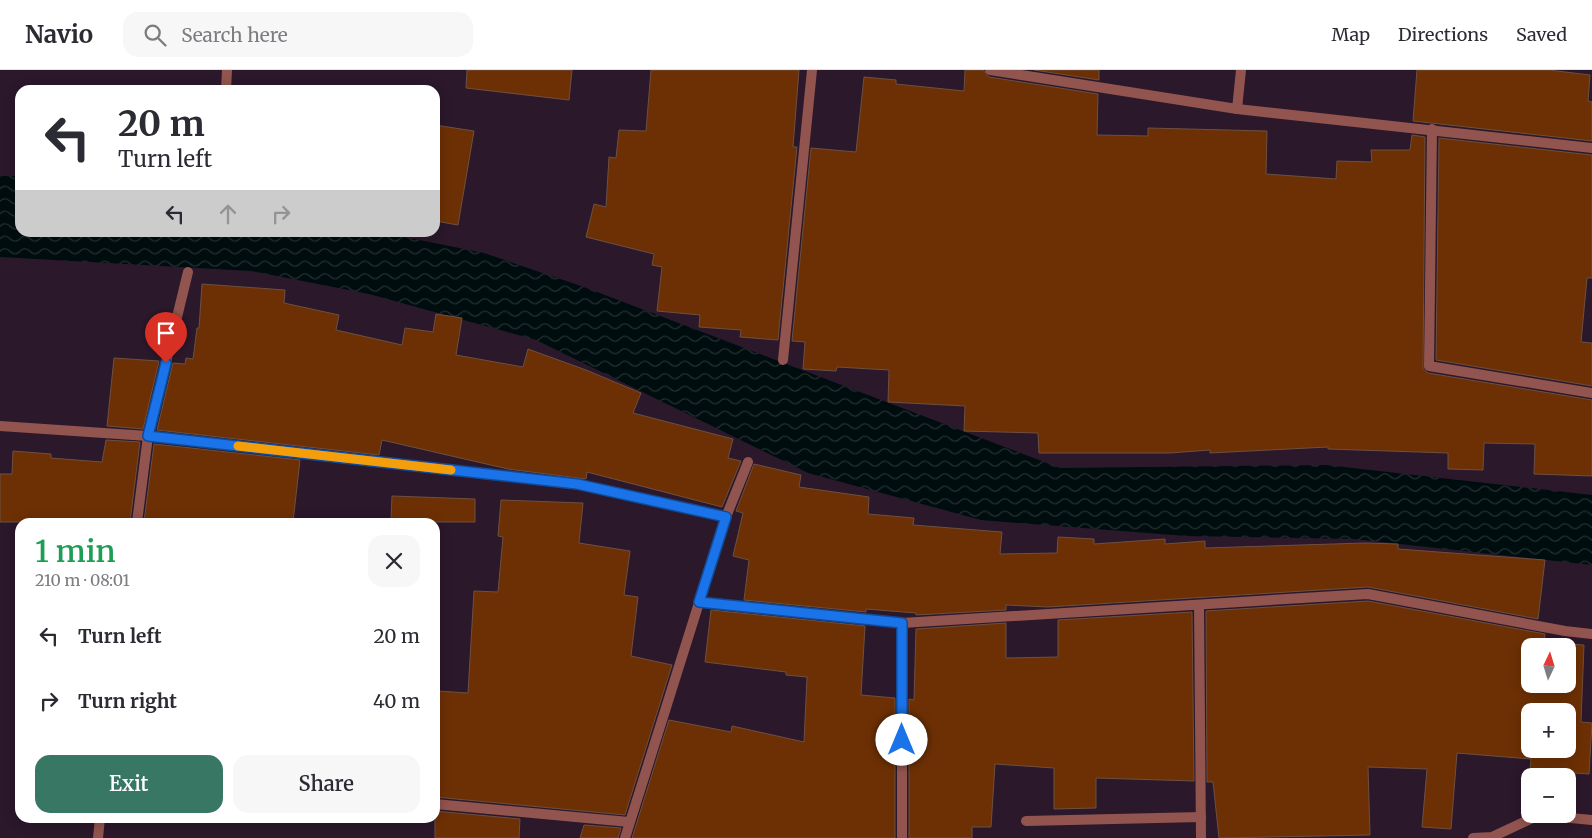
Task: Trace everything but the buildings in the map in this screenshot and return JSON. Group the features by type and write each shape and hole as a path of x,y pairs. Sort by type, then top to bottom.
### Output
{"street":[{"path":"226,85 227,70"},
{"path":"783,360 812,70"},
{"path":"990,70 1237,109 1592,148"},
{"path":"1237,109 1241,70"},
{"path":"1432,129 1430,366 1592,393"},
{"path":"138,518 148,436 188,272"},
{"path":"0,426 148,436 577,484 726,517"},
{"path":"625,838 726,517 748,462"},
{"path":"699,602 902,623 1368,594 1565,631 1592,634"},
{"path":"1199,606 1201,838"},
{"path":"902,623 902,838"},
{"path":"440,804 630,822"},
{"path":"1473,838 1492,837 1538,815 1592,820"},
{"path":"1026,822 1201,817"},
{"path":"98,838 100,823"}],"water":[{"path":"0,176 15,176 15,237 404,237 484,253 584,287 1060,468 1326,465 1592,495 1592,565 1354,539 1186,536 981,520 808,473 536,340 369,294 251,271 0,257"}],"slow traffic":[{"path":"238,446 451,470"}],"route":[{"path":"166,363 148,436 577,484 726,517 699,602 902,623 902,740"}]}
